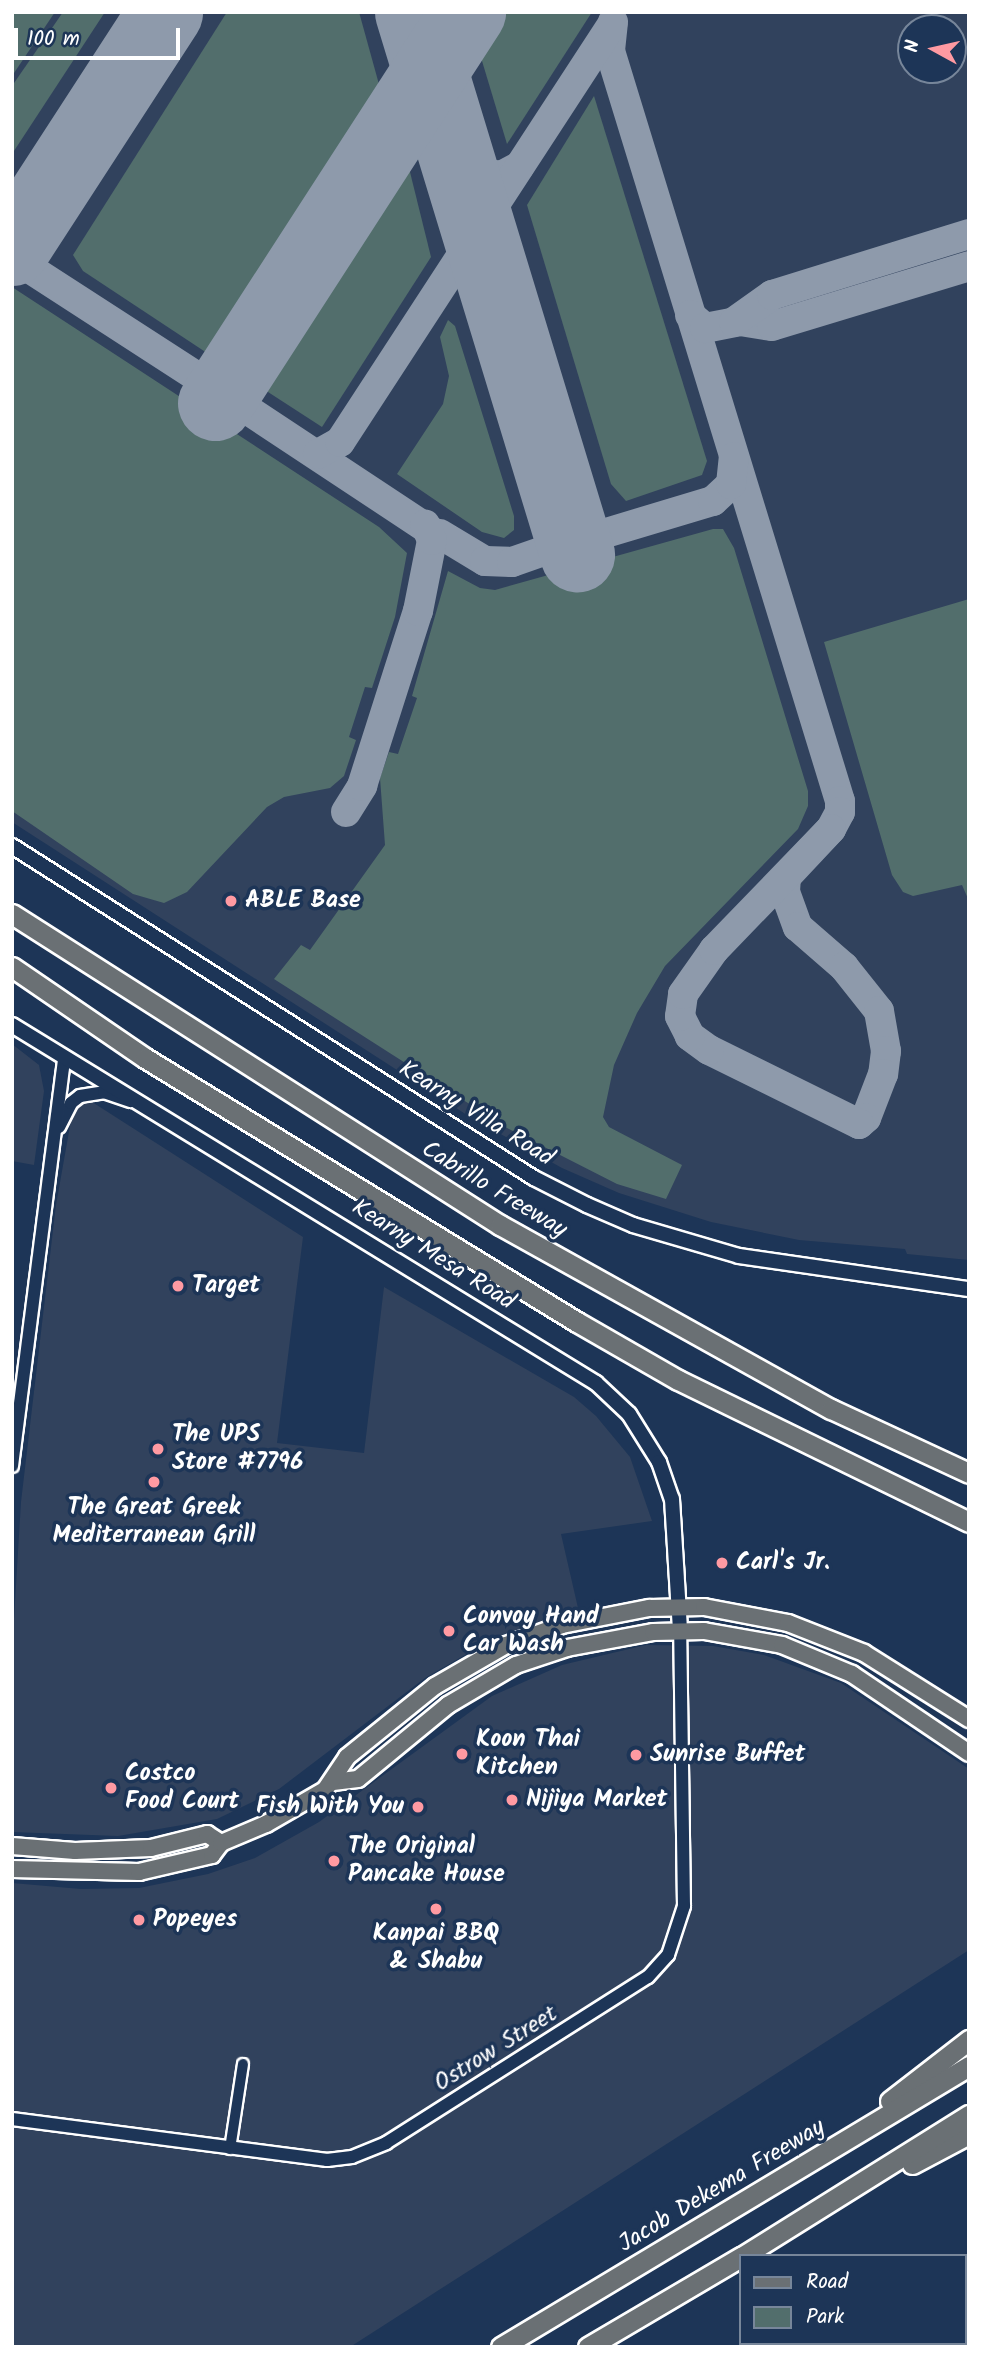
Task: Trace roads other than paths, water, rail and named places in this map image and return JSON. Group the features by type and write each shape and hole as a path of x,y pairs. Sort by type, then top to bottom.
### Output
{"highway":[{"name":"Cabrillo Freeway","path":"12,914 500,1225 831,1409 969,1473"},
{"path":"12,967 145,1058 576,1322 678,1380 969,1522"},
{"path":"817,2157 969,2040"},
{"name":"Jacob Dekema Freeway","path":"501,2347 969,2066"},
{"path":"787,2230 969,2115"},
{"path":"745,2254 969,2134"},
{"path":"588,2347 740,2257"}],"main road":[{"name":"Kearny Villa Road","path":"12,846 534,1178 587,1205 633,1225 739,1256 969,1289"},
{"name":"Kearny Mesa Road","path":"12,1025 140,1105 231,1156 596,1383 629,1414 659,1462 672,1499 680,1631"},
{"path":"333,1782 337,1767 347,1757 435,1686 506,1645 598,1617 679,1607 754,1614 788,1623 864,1653 969,1719"},
{"path":"12,1869 139,1872 212,1855 221,1843 266,1824 333,1782 358,1779 448,1705 516,1665 602,1640 680,1631 750,1637 852,1674 969,1753"},
{"path":"12,1846 75,1851 151,1848 207,1834 221,1843"},
{"path":"97,1872 112,1864 167,1857 180,1840"}],"street":[{"path":"12,1466 64,1058"},
{"path":"50,1154 64,1115 80,1096 104,1092 140,1105"},
{"name":"Ostrow Street","path":"12,2119 230,2150 327,2160 386,2143 648,1977 668,1955 684,1906 680,1631"},
{"path":"230,2150 243,2064"}],"place":[{"name":"ABLE Base","path":"231,901"},
{"name":"Target","path":"178,1286"},
{"name":"The UPS Store #7796","path":"158,1449"},
{"name":"The Great Greek Mediterranean Grill","path":"154,1482"},
{"name":"Carl's Jr.","path":"722,1563"},
{"name":"Convoy Hand Car Wash","path":"449,1631"},
{"name":"Koon Thai Kitchen","path":"462,1754"},
{"name":"Sunrise Buffet","path":"636,1755"},
{"name":"Costco Food Court","path":"111,1788"},
{"name":"Nijiya Market","path":"512,1800"},
{"name":"Fish With You","path":"418,1807"},
{"name":"The Original Pancake House","path":"334,1861"},
{"name":"Kanpai BBQ & Shabu","path":"436,1909"},
{"name":"Popeyes","path":"139,1920"}]}
